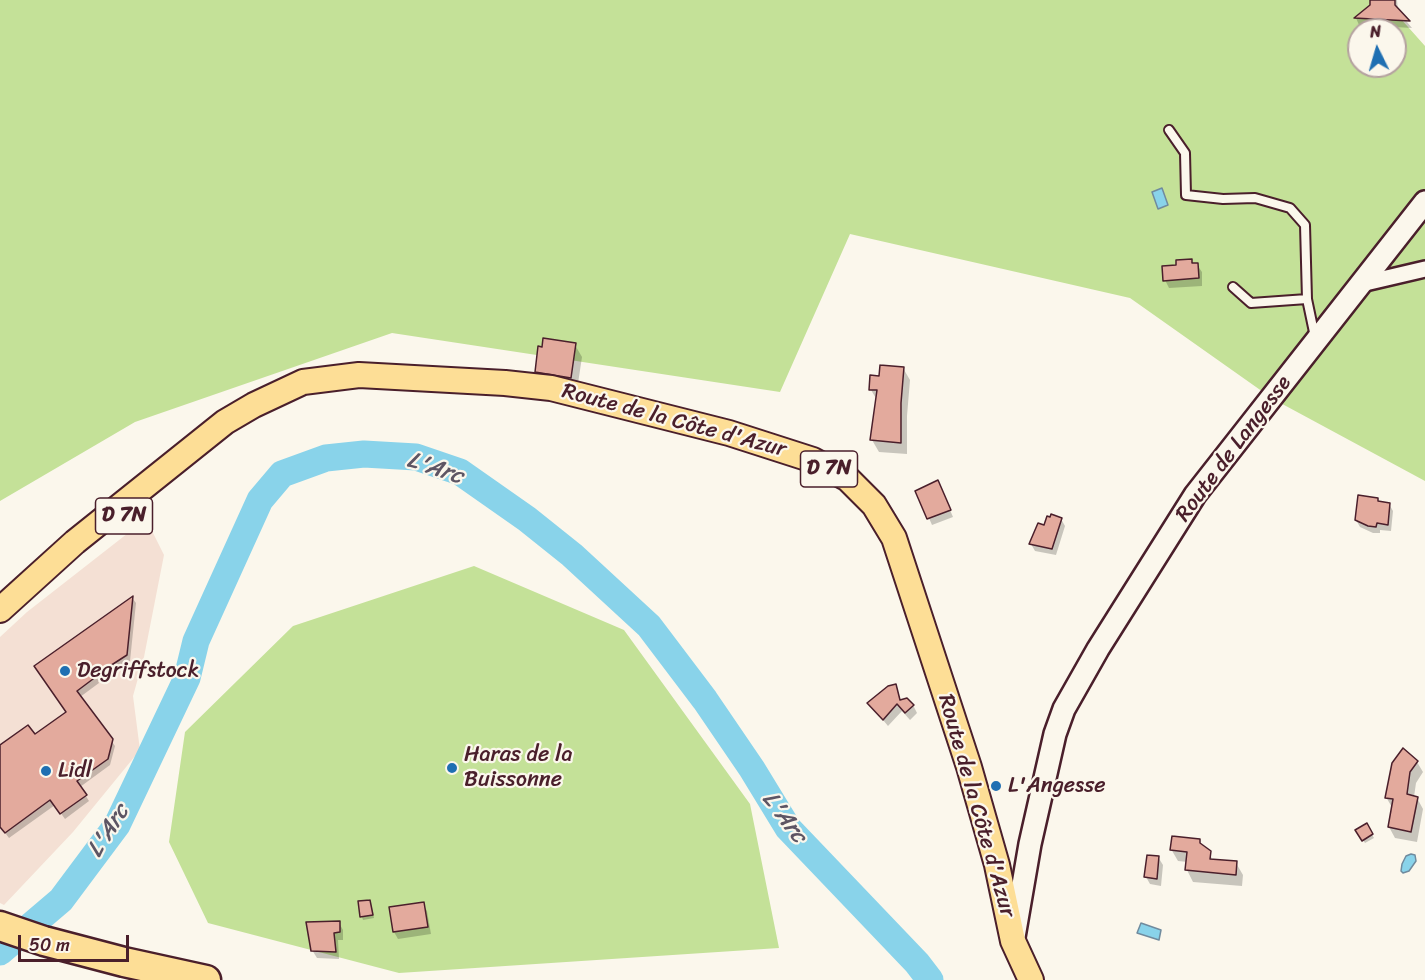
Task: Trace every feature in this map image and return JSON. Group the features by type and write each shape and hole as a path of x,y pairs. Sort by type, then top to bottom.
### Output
{"highway":[{"path":"0,926 124,962 206,980"}],"main road":[{"name":"Route de la Côte d'Azur","path":"254,405 303,382 359,375 551,388 771,446 813,460 848,479 874,504 894,538 969,767 997,865 1013,941 1031,980"},
{"name":"D 7N","path":"0,610 110,514 225,422 254,405"},
{"name":"D 7N","path":"0,629 134,506 254,405"}],"street":[{"name":"Route de Langesse","path":"1013,941 1030,844 1055,734 1064,709 1098,650 1196,495 1425,202"},
{"path":"1361,284 1425,269"}],"lane":[{"path":"1169,130 1185,153 1186,195 1223,199 1255,198 1290,208 1305,225 1307,299 1316,341"},
{"path":"1233,287 1251,303 1307,299"}],"shaded area":[{"path":"146,519 164,555 144,657 133,696 140,750 73,832 4,905 0,903 0,637 27,612"}],"green space":[{"path":"0,0 1384,0 1400,18 1347,18 1347,78 1407,78 1407,26 1425,46 1425,481 1273,399 1130,298 850,234 780,392 392,333 135,422 0,501"},
{"name":"Haras de la Buissonne","path":"474,566 624,630 750,804 779,948 399,973 208,923 169,842 185,732 293,626"}],"water":[{"path":"1162,188 1168,205 1158,209 1152,192"},
{"path":"1415,855 1416,861 1409,871 1403,873 1402,864 1406,856"},
{"path":"1141,923 1161,930 1159,940 1137,933"}],"building":[{"path":"1370,0 1395,0 1395,5 1410,21 1407,21 1407,18 1354,18 1370,5"},
{"path":"1192,259 1192,263 1198,263 1199,278 1163,281 1162,266 1176,265 1176,260"},
{"path":"543,338 576,343 571,378 535,372 538,346 542,347"},
{"path":"880,365 904,367 901,443 870,440 877,390 869,390 870,375 879,376"},
{"path":"938,480 951,510 927,519 915,491"},
{"path":"1358,495 1378,498 1378,501 1390,503 1388,525 1377,523 1376,527 1368,526 1355,520"},
{"path":"1051,514 1062,518 1052,549 1029,544 1038,523 1044,525 1047,516 1050,517"},
{"name":"Lidl","path":"133,596 127,655 96,675 77,691 113,739 108,759 77,781 87,795 60,814 50,800 5,833 0,827 0,745 28,725 35,734 66,712 34,666"},
{"path":"896,684 900,700 907,698 914,705 905,713 897,704 883,720 867,703 888,686"},
{"path":"1403,748 1418,761 1410,772 1407,794 1418,797 1411,832 1388,827 1393,799 1385,798 1392,763"},
{"path":"1367,823 1373,834 1362,841 1355,830"},
{"path":"1172,836 1200,839 1200,843 1211,851 1210,859 1237,861 1236,875 1185,870 1187,852 1170,850"},
{"path":"1147,855 1159,856 1157,879 1144,877"},
{"path":"370,900 373,915 360,917 358,901"},
{"path":"424,902 428,927 393,932 389,907"},
{"path":"340,921 340,932 334,933 336,952 311,951 306,922"}],"waterway":[{"name":"L'Arc","path":"0,952 61,900 117,825 187,678 196,641 260,500 282,474 326,458 364,454 416,457 460,472 527,519 572,555 649,626 705,700 752,769 788,828 917,963 930,980"}],"place":[{"name":"Degriffstock","path":"65,671"},
{"name":"Haras de la Buissonne","path":"452,768"},
{"name":"Lidl","path":"46,771"},
{"name":"L'Angesse","path":"996,786"}]}
